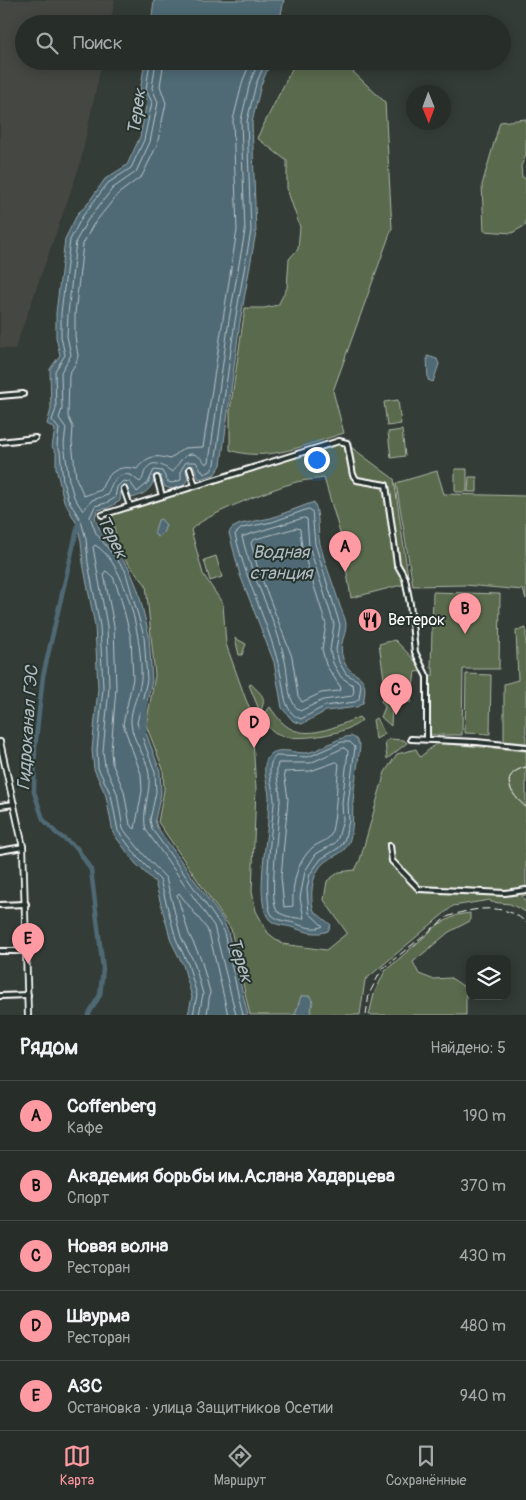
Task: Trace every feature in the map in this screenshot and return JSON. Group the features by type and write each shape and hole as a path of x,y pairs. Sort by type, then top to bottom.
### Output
{"street":[{"path":"0,396 24,394"},
{"path":"0,442 35,438"},
{"path":"102,515 339,441 347,442 353,475 357,480 386,485 397,564 405,578 410,604 415,652 427,677 427,738"},
{"path":"190,469 195,486"},
{"path":"157,478 162,496"},
{"path":"124,490 130,506"},
{"path":"411,739 427,738 526,747"},
{"path":"0,742 2,760 23,847 28,1015"},
{"path":"0,806 14,804"},
{"path":"390,846 392,861 419,889 505,893 526,890"},
{"path":"0,850 23,847"},
{"path":"0,905 26,904"},
{"path":"0,951 27,951"},
{"path":"0,996 28,995"}],"shaded area":[{"path":"0,0 115,0 112,15 15,15 15,70 100,70 80,165 15,349 0,348"}],"green space":[{"path":"291,70 351,70 385,102 392,228 333,391 344,433 302,447 258,454 230,450 230,411 245,308 264,308 278,305 287,288 289,259 298,249 300,227 287,189 287,161 257,138"},
{"path":"526,119 526,155 521,166 522,177 526,179 526,225 512,233 484,231 482,185 500,122"},
{"path":"398,400 401,424 387,426 384,402"},
{"path":"402,430 405,456 391,458 388,432"},
{"path":"343,441 394,479 409,583 351,598 341,536 324,478 294,483 253,497 208,518 191,530 203,574 223,604 226,644 254,717 253,741 256,789 252,892 256,911 268,933 282,944 326,950 347,933 324,900 327,881 339,872 355,870 360,860 385,772 397,754 416,749 420,757 437,743 526,751 526,895 522,896 526,903 526,912 510,904 491,902 490,900 453,906 365,980 360,1015 250,1015 231,929 158,822 164,790 163,769 146,725 155,676 146,585 118,551 112,514"},
{"path":"455,469 467,469 467,492 455,492"},
{"path":"437,471 444,494 526,496 526,599 523,590 465,585 413,586 396,483"},
{"path":"469,477 477,477 477,492 468,492"},
{"path":"216,556 222,577 210,581 204,560"},
{"path":"433,592 500,594 499,669 463,669 462,735 429,735 429,676 433,676 433,668 431,668"},
{"path":"526,628 526,743 504,741 504,684 518,680 516,631"},
{"path":"235,638 246,644 242,655 239,655"},
{"path":"395,640 425,671 415,672 411,702 392,702 391,726 381,717 385,707 381,701 386,692 379,644"},
{"path":"466,674 491,675 490,734 465,733"},
{"path":"251,684 263,699 260,712 249,685"},
{"path":"270,707 285,725 293,730 302,732 322,731 359,717 362,720 346,729 321,736 284,737 276,734 266,723 264,715"},
{"path":"376,718 385,734 376,739 373,720"},
{"path":"390,739 404,740 407,743 387,759 385,742"},
{"path":"470,913 470,921 449,932 413,962 419,974 432,979 451,978 466,988 466,1015 369,1015 374,994 385,971 439,924 457,915"}],"water":[{"path":"154,0 284,0 281,15 152,15"},
{"path":"144,70 267,70 261,85 252,122 256,232 240,322 221,465 214,475 199,479 194,466 188,467 186,471 188,479 183,486 172,489 165,487 159,475 156,475 153,484 148,490 136,497 131,498 126,486 121,489 120,501 108,508 98,510 95,517 100,530 129,568 138,590 149,635 152,681 142,722 160,771 161,793 155,820 157,827 223,920 228,932 248,1015 188,1015 192,997 183,965 171,941 155,882 135,863 113,833 106,796 94,769 92,750 98,688 95,626 77,524 64,501 56,468 56,452 52,447 55,429 47,424 51,409 50,369 60,355 56,337 56,313 65,239 78,213 86,206 105,179 127,165 140,137 147,101 140,92"},
{"path":"427,356 437,359 439,364 433,382 428,380"},
{"name":"Водная станция","path":"314,502 322,552 346,623 341,649 343,659 346,666 362,680 365,692 363,703 357,707 326,711 302,724 293,721 282,708 274,662 240,575 229,533 232,528 240,524 271,518"},
{"path":"161,519 166,525 163,533 158,537 154,534 158,520"},
{"path":"351,736 356,739 360,746 354,789 351,837 345,849 321,865 315,877 312,891 314,911 331,925 328,931 314,933 280,925 270,920 265,912 263,901 262,887 269,799 265,776 266,760 276,751 311,752 339,739"},
{"path":"301,996 310,996 313,1002 310,1015 295,1015"}],"waterway":[{"name":"Гидроканал ГЭС","path":"79,521 43,676 35,748 34,792 43,819 56,833 77,848 91,870 103,969 100,995 88,1015"},
{"name":"Терек","path":"142,734 144,703"}],"tram line":[{"path":"526,767 517,770 509,780 512,791 526,807"}],"railway":[{"path":"366,1015 369,994 382,969 447,917 477,909 488,909 509,912 518,916 526,923"}],"place":[{"name":"Coffenberg","path":"345,572"},
{"name":"Ветерок","path":"370,620"},
{"name":"Академия борьбы им.Аслана Хадарцева","path":"465,634"},
{"name":"Новая волна","path":"396,715"},
{"name":"Шаурма","path":"254,748"},
{"name":"АЗС","path":"28,964"}]}
